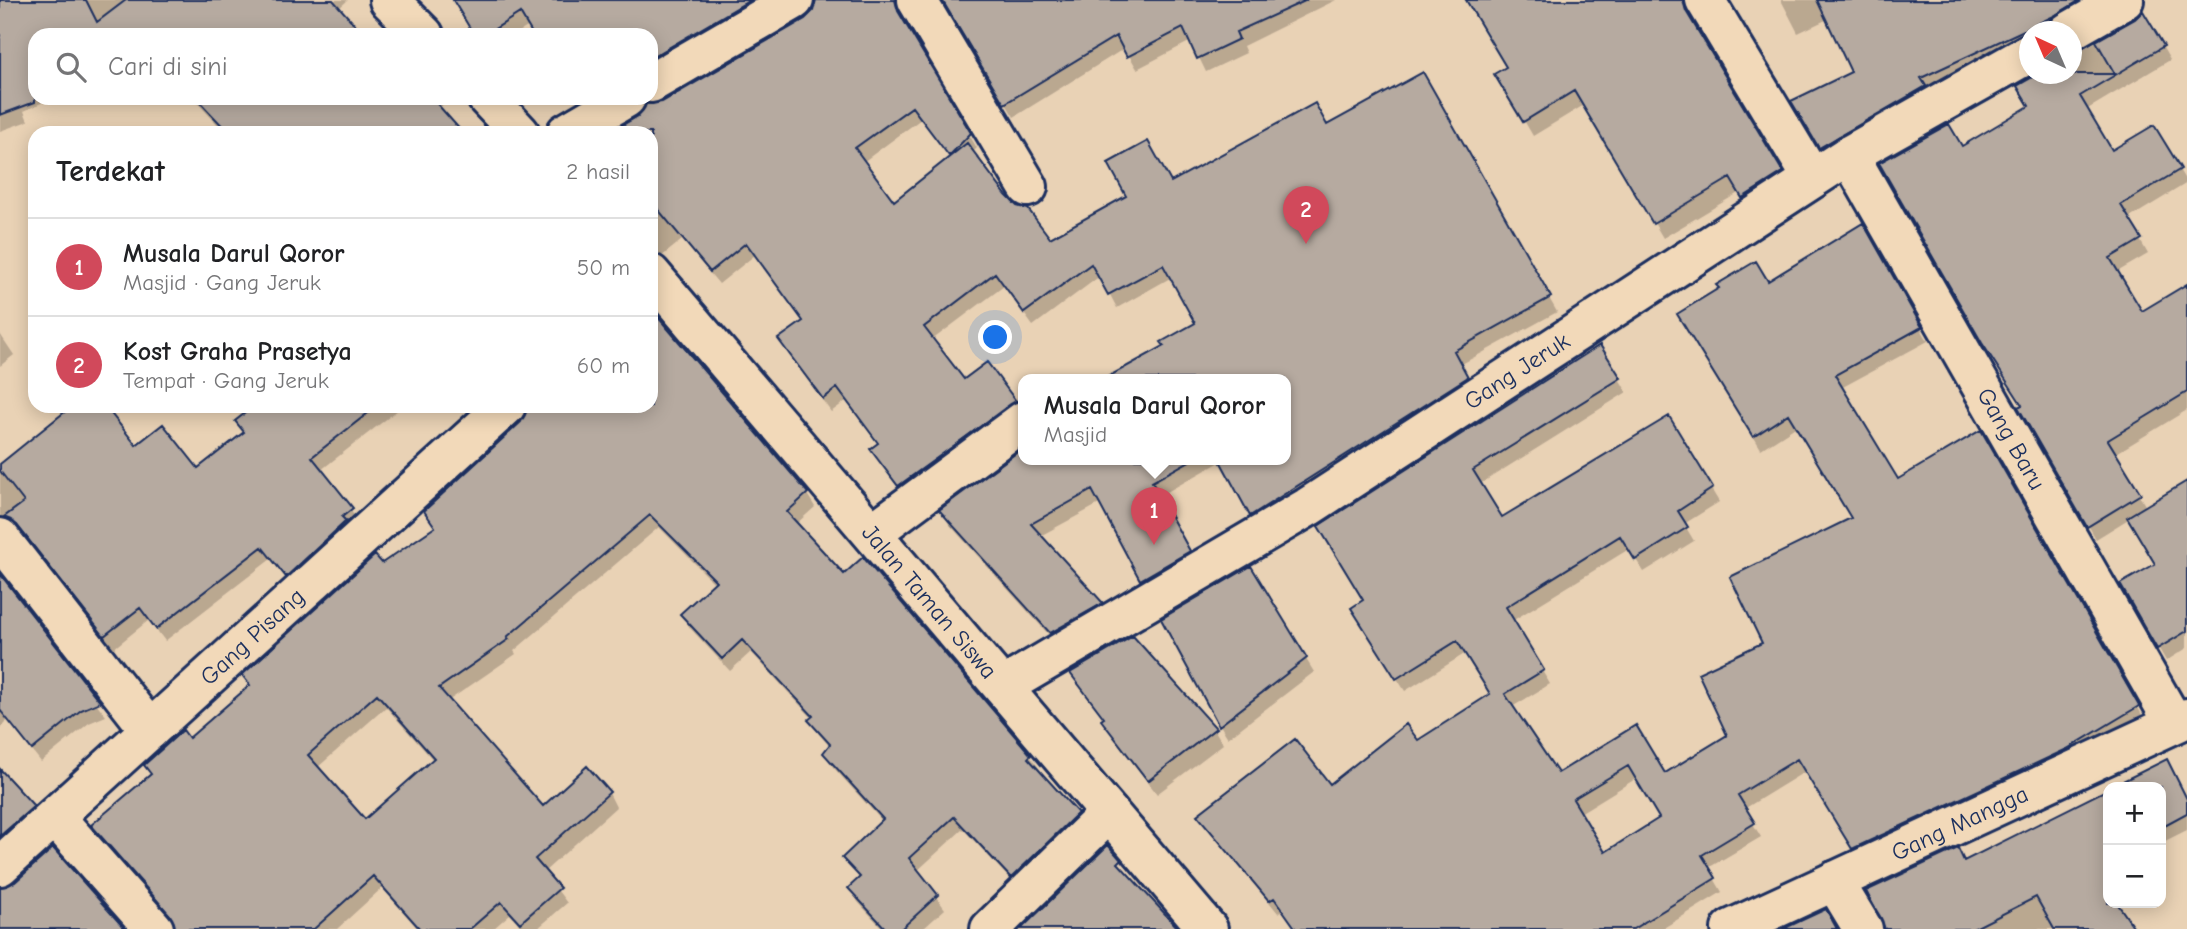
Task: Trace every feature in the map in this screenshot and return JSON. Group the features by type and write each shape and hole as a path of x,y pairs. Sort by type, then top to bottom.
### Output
{"street":[{"path":"389,0 417,28"},
{"path":"658,79 794,0"},
{"path":"917,0 1028,187"},
{"path":"1705,0 1812,178"},
{"path":"2082,24 2124,0"},
{"name":"Gang Jeruk","path":"1004,686 1308,507 1812,178 2019,59"},
{"path":"494,105 513,126"},
{"path":"578,126 614,105"},
{"name":"Gang Baru","path":"1849,155 2181,720"},
{"name":"Jalan Taman Siswa","path":"658,282 1208,929"},
{"name":"Gang Pisang","path":"0,866 498,413"},
{"path":"873,533 1018,425"},
{"path":"0,538 150,730"},
{"name":"Gang Mangga","path":"1731,929 2181,720"},
{"path":"990,929 1109,813"},
{"path":"55,817 154,929"},
{"path":"1834,881 1863,929"}],"building":[{"path":"0,0 86,0 97,22 126,0 333,0 358,28 28,28 28,105 0,115"},
{"path":"453,0 750,0 658,54 658,28 529,28 520,13 496,28 470,28"},
{"path":"816,0 895,0 898,11 971,133 949,156 912,107 855,148 894,201 967,143 1006,195 1017,206 1028,209 1050,238 1126,196 1108,163 1148,141 1171,182 1315,103 1327,125 1423,72 1551,297 1454,351 1468,377 1250,516 1222,465 1291,465 1291,374 1113,374 1164,346 1161,342 1195,323 1163,265 1108,295 1091,264 1024,313 995,273 924,327 964,379 987,362 1016,401 898,486 870,449 878,443 837,388 823,399 778,339 803,321 746,243 710,272 658,209 658,126 621,126 638,116 645,105 658,105 658,102 805,19 813,11"},
{"path":"942,0 1307,0 1236,32 1239,39 1197,59 1183,28 1127,57 1116,36 1004,104"},
{"path":"1466,0 1683,0 1686,11 1783,172 1742,198 1730,178 1653,224 1574,91 1523,122 1494,74 1506,67"},
{"path":"1817,0 2080,0 2043,21 2019,21 2019,32 1921,78 1926,86 1819,148 1791,101 1851,72"},
{"path":"2143,11 2164,46 2080,96 2112,150 2154,125 2181,169 2121,205 2142,239 2110,258 2142,311 2187,284 2187,392 2108,440 2141,494 2087,527 2018,407 2022,405 1982,343 1879,163 1949,124 1962,146 2029,106 2017,86 2020,84 2082,84 2082,74 2115,74 2096,41 2135,19"},
{"path":"203,105 438,105 457,126 222,126"},
{"path":"1863,223 1922,327 1835,375 1898,479 1981,430 2139,706 2067,749 1852,849 1797,759 1738,795 1755,823 1702,855 1716,878 1633,929 1296,929 1274,898 1269,901 1197,815 1295,739 1330,784 1406,724 1418,740 1490,694 1457,641 1396,679 1351,608 1363,600 1318,526 1600,345 1621,378 1473,470 1502,517 1669,416 1713,488 1678,511 1688,527 1635,560 1620,536 1506,607 1544,670 1505,694 1558,773 1636,725 1665,773 1727,735 1698,673 1762,643 1730,577 1851,518 1788,414 1753,437 1677,314 1719,288 1716,285 1756,261 1768,281","holes":["1628,766 1659,818 1605,852 1573,799"]},
{"path":"658,317 808,493 787,512 844,574 863,557 1031,755 1028,758 1078,813 1011,878 954,817 909,858 938,895 901,929 886,929 848,888 860,877 842,858 883,819 823,753 830,744 808,720 813,716 742,640 722,659 680,614 716,581 650,515 507,637 509,639 439,688 543,806 587,766 610,792 535,859 560,888 520,923 501,902 470,929 420,929 373,876 314,929 175,929 170,915 91,825 151,774 144,765 183,730 189,738 250,685 242,675 375,555 382,563 435,527 424,511 521,422 524,413 658,413","holes":["377,694 434,758 365,819 308,755"]},
{"path":"63,413 111,413 136,445 163,424 198,468 244,432 235,421 245,413 368,413 312,457 353,508 342,517 346,521 286,577 262,547 156,629 140,608 104,636 17,525 4,517 24,502 0,471 0,464"},
{"path":"1018,452 1018,465 1182,465 1152,482 1190,551 1140,580 1092,490 1031,524 1103,603 1050,633 939,510"},
{"path":"2187,481 2187,631 2157,649 2120,584 2155,564 2127,517"},
{"path":"1251,566 1307,658 1219,726 1161,619"},
{"path":"0,574 100,702 81,710 32,750 0,710"},
{"path":"1133,636 1216,728 1148,781 1101,720 1104,718 1070,673"},
{"path":"2167,759 2187,799 2187,813 2166,824 2166,782 2121,782"},
{"path":"0,769 34,806 0,836"},
{"path":"2103,792 2103,908 2120,908 2135,929 2054,929 2036,897 1973,929 1885,929 1866,891 1958,848 1964,861"},
{"path":"1108,845 1121,860 1118,863 1179,929 1021,929"},
{"path":"53,848 125,929 0,929 0,887 15,882"},
{"path":"1826,909 1837,929 1783,929"}],"place":[{"name":"Kost Graha Prasetya","path":"1306,244"},
{"name":"Musala Darul Qoror","path":"1154,545"}]}
